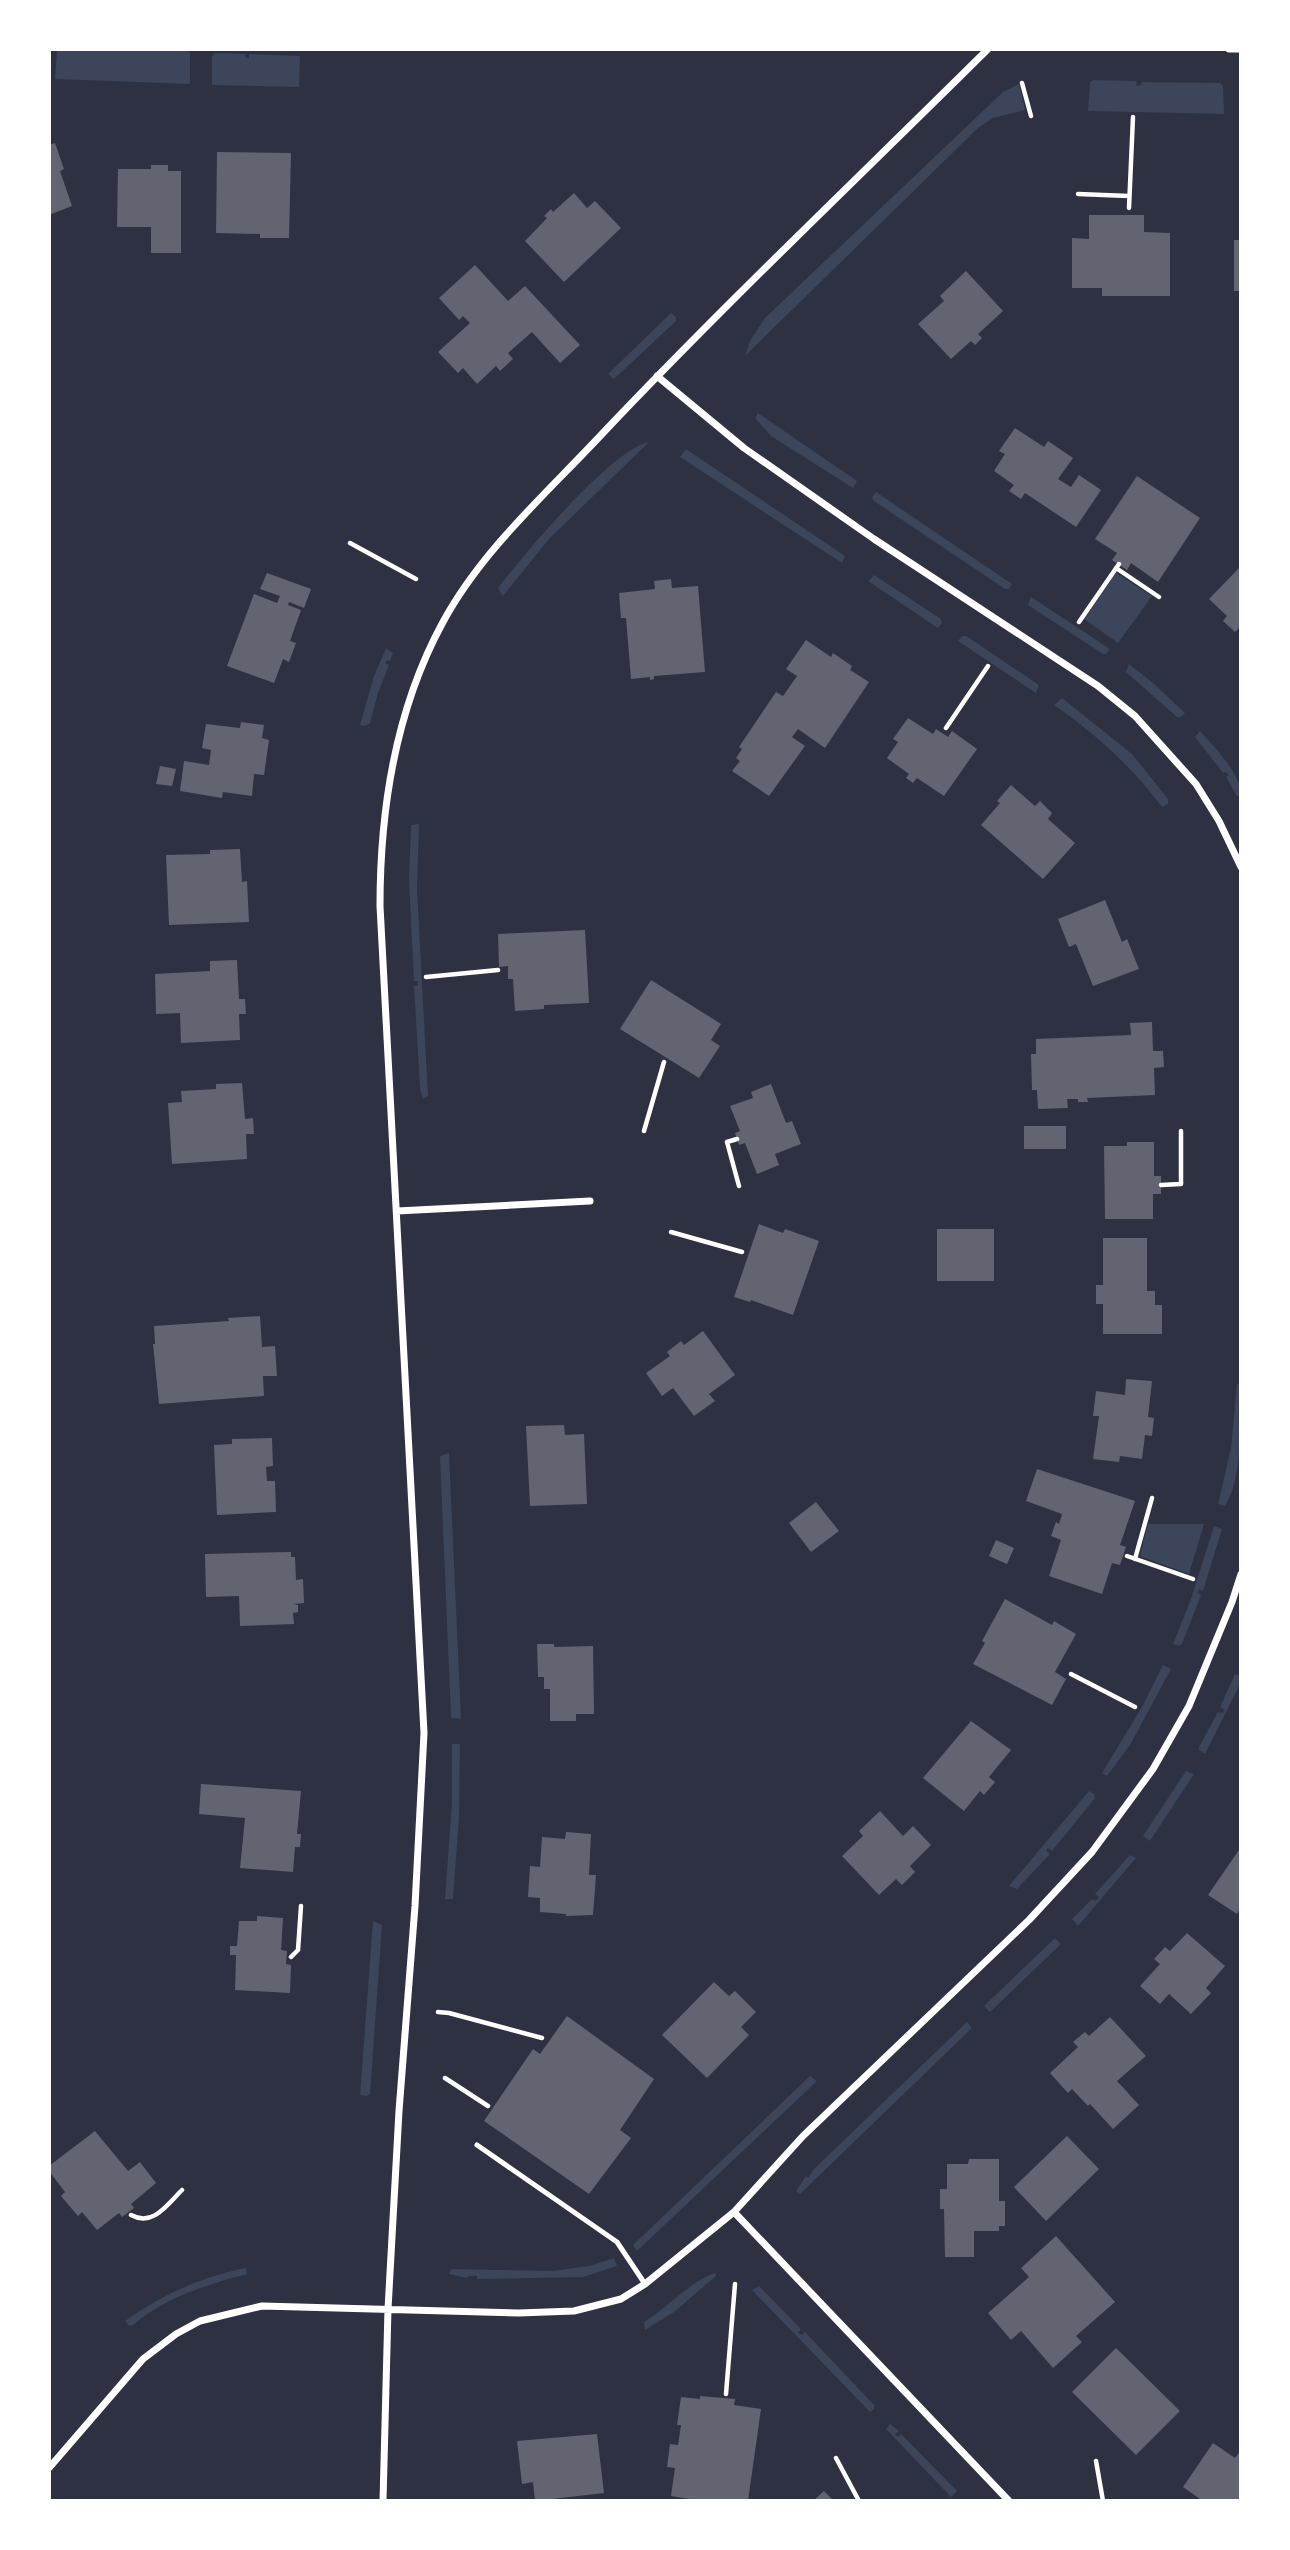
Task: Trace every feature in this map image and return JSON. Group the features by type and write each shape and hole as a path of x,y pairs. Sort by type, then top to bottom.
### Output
{"street":[{"path":"383,2501 388,2309 419,1849 424,1733 381,946 380,876 391,772 410,699 443,621 492,552 657,376 988,49"},
{"path":"1229,49 1241,49"},
{"path":"657,376 744,449 874,539 1098,686 1135,716 1196,784 1219,821 1241,867"},
{"path":"397,1211 590,1201"},
{"path":"49,2468 143,2359 176,2334 200,2321 261,2306 519,2313 574,2311 621,2299 645,2284 734,2212 803,2136 1036,1914 1092,1852 1153,1769 1189,1706 1241,1574"},
{"path":"734,2212 1009,2501"}],"lane":[{"path":"477,2145 617,2242 645,2284"}],"path":[{"path":"1022,83 1031,116"},
{"path":"1129,208 1133,117"},
{"path":"1078,194 1129,196"},
{"path":"350,544 416,579"},
{"path":"1079,622 1117,566 1159,597"},
{"path":"946,728 988,666"},
{"path":"426,977 498,970"},
{"path":"644,1131 664,1062"},
{"path":"1161,1185 1181,1184 1181,1131"},
{"path":"737,1139 727,1142 739,1186"},
{"path":"671,1232 742,1252"},
{"path":"1135,1559 1152,1498"},
{"path":"1127,1556 1193,1579"},
{"path":"1071,1674 1135,1707"},
{"path":"291,1957 298,1950 301,1906"},
{"path":"438,2012 542,2038"},
{"path":"445,2078 488,2106"},
{"path":"131,2215 144,2220 152,2218 182,2190"},
{"path":"726,2394 735,2284"},
{"path":"836,2458 859,2501"},
{"path":"1096,2461 1103,2501"}],"shaded area":[{"path":"57,49 188,51 190,84 55,79"},
{"path":"215,53 245,54 246,58 249,58 249,54 300,56 299,87 212,85 212,56"},
{"path":"1136,81 1137,86 1142,82 1220,83 1223,86 1224,114 1088,111 1090,82"},
{"path":"1019,84 1025,110 993,118 978,128 745,356 751,339 765,318 1003,92"},
{"path":"671,313 676,317 676,321 614,379 608,374"},
{"path":"758,413 857,481 853,488 771,436 755,418"},
{"path":"649,442 549,539 503,596 498,588 569,505 613,463"},
{"path":"686,449 845,556 842,563 680,457"},
{"path":"876,492 1012,584 1009,589 1005,589 874,501 872,497"},
{"path":"1116,573 1152,596 1118,643 1084,619"},
{"path":"874,575 941,619 942,623 938,628 868,581"},
{"path":"1031,597 1110,649 1103,654 1028,605"},
{"path":"962,636 966,636 1039,685 1036,693 958,641"},
{"path":"386,648 393,653 390,661 385,663 389,665 370,723 360,725 374,676"},
{"path":"1129,664 1185,713 1180,718 1177,717 1126,672"},
{"path":"1062,698 1132,754 1168,799 1168,804 1162,807 1112,751 1054,705"},
{"path":"1200,731 1232,770 1241,796 1237,796 1226,777 1229,775 1223,773 1195,737"},
{"path":"419,824 417,889 428,1096 423,1099 420,1089 414,986 418,985 418,981 414,981 409,880 411,825"},
{"path":"1237,1384 1241,1384 1240,1447 1235,1480 1225,1506 1218,1504 1231,1448"},
{"path":"449,1453 461,1719 451,1718 440,1456"},
{"path":"1148,1524 1204,1524 1189,1574 1140,1556"},
{"path":"1214,1526 1222,1529 1203,1591 1199,1589 1198,1593 1201,1595 1179,1646 1173,1644 1191,1599"},
{"path":"1163,1665 1171,1669 1130,1745 1107,1776 1102,1773 1142,1707"},
{"path":"1235,1674 1241,1676 1241,1682 1205,1754 1198,1749 1218,1712 1225,1710 1220,1707"},
{"path":"452,1744 460,1744 459,1817 453,1899 445,1899 452,1802"},
{"path":"1186,1771 1194,1774 1150,1841 1143,1836"},
{"path":"1089,1791 1095,1798 1052,1851 1048,1848 1046,1850 1050,1854 1017,1889 1009,1886"},
{"path":"1130,1855 1136,1858 1078,1926 1072,1919 1092,1899 1096,1901 1099,1897 1095,1894"},
{"path":"373,1921 382,1925 370,2094 367,2096 360,2095"},
{"path":"1055,1938 1061,1944 990,2012 984,2006"},
{"path":"967,2022 972,2028 800,2194 796,2191 806,2176 808,2178 814,2169"},
{"path":"810,2076 817,2081 637,2251 633,2245"},
{"path":"614,2258 617,2266 583,2277 477,2279 477,2276 467,2278 449,2274 451,2269 553,2271 589,2266"},
{"path":"246,2268 247,2274 173,2299 133,2325 129,2326 125,2321 183,2288 213,2276"},
{"path":"715,2273 716,2276 674,2312 645,2330 644,2322 698,2281"},
{"path":"759,2286 801,2329 798,2333 802,2335 805,2332 874,2405 874,2409 870,2412 752,2290"},
{"path":"890,2424 899,2431 895,2434 898,2437 901,2434 957,2491 951,2497 886,2429"}],"building":[{"path":"55,143 64,169 60,171 72,206 49,215 49,145"},
{"path":"217,152 291,153 289,238 216,233"},
{"path":"151,165 168,165 168,171 181,171 181,253 151,253 151,227 117,227 118,169 151,169"},
{"path":"574,193 587,208 595,201 621,228 564,282 525,241 547,218 544,216 551,209 553,212"},
{"path":"1089,215 1144,215 1144,232 1170,233 1170,296 1102,296 1102,288 1072,288 1072,238 1089,239"},
{"path":"1234,240 1241,240 1241,291 1234,291"},
{"path":"475,265 508,301 525,286 580,345 560,363 532,332 508,353 513,359 500,371 496,366 477,384 463,368 458,373 438,352 470,323 463,316 459,320 439,298"},
{"path":"966,271 1003,311 978,334 982,338 975,345 971,341 951,359 918,324 944,301 940,296"},
{"path":"1015,428 1044,447 1048,441 1073,458 1058,479 1071,487 1079,475 1101,490 1076,527 1025,493 1021,499 1009,491 1014,485 994,471 1005,454 999,451"},
{"path":"1137,476 1200,518 1158,582 1131,563 1127,570 1112,560 1117,553 1095,539"},
{"path":"1241,566 1241,628 1235,632 1223,621 1227,616 1209,599"},
{"path":"267,573 311,589 304,608 289,602 288,605 301,610 290,641 296,643 289,662 283,659 274,683 227,666 254,594 277,603 280,596 260,589"},
{"path":"671,579 672,588 698,586 705,672 654,676 654,679 650,680 650,677 631,679 626,618 621,618 619,593 655,589 654,581"},
{"path":"806,640 831,657 833,653 852,666 850,670 869,682 825,748 798,729 792,737 805,746 769,796 732,771 740,761 736,758 742,749 739,747 776,692 783,696 797,676 786,669"},
{"path":"908,718 933,734 936,729 948,737 952,731 977,749 944,796 917,778 913,783 906,778 909,774 887,758 898,742 893,739"},
{"path":"241,722 264,725 262,738 269,740 264,775 254,774 252,796 223,792 222,798 180,791 184,761 209,765 211,750 202,748 206,724 240,728"},
{"path":"160,766 176,769 172,786 156,784"},
{"path":"1011,785 1035,806 1040,801 1052,813 1048,819 1075,843 1043,879 981,825"},
{"path":"240,849 242,882 247,881 249,922 169,925 166,855 210,854 210,850"},
{"path":"1105,900 1122,942 1127,939 1139,969 1093,986 1076,944 1069,947 1058,919"},
{"path":"585,930 589,1003 544,1005 544,1009 515,1011 513,979 508,979 508,966 499,967 498,934"},
{"path":"237,960 239,999 245,999 246,1014 239,1014 240,1040 181,1043 180,1013 156,1014 155,974 210,971 210,961"},
{"path":"651,980 721,1024 711,1040 720,1046 699,1078 620,1029"},
{"path":"1152,1022 1153,1051 1163,1051 1164,1067 1154,1068 1155,1095 1087,1098 1088,1102 1067,1099 1068,1108 1038,1109 1037,1090 1032,1090 1031,1054 1036,1054 1036,1039 1131,1035 1130,1023"},
{"path":"242,1083 245,1119 253,1118 254,1134 246,1134 247,1159 172,1164 168,1103 182,1102 181,1091 216,1089 216,1084"},
{"path":"771,1084 786,1123 792,1121 801,1144 775,1154 779,1165 757,1174 745,1143 739,1145 735,1133 740,1131 730,1106 753,1098 751,1092"},
{"path":"1024,1126 1066,1126 1066,1149 1024,1149"},
{"path":"1127,1142 1154,1142 1154,1176 1161,1176 1161,1194 1153,1194 1153,1219 1105,1219 1104,1146 1127,1146"},
{"path":"759,1224 783,1233 785,1229 819,1241 793,1315 734,1297"},
{"path":"937,1229 994,1229 994,1281 937,1281"},
{"path":"1103,1238 1147,1238 1147,1291 1155,1291 1155,1305 1162,1305 1162,1334 1103,1334 1103,1304 1096,1304 1096,1285 1103,1285"},
{"path":"260,1316 262,1347 275,1346 277,1376 263,1376 264,1396 159,1404 153,1344 154,1326"},
{"path":"703,1331 735,1375 709,1394 715,1401 694,1416 673,1388 662,1396 646,1373 670,1356 667,1352 681,1341 684,1345"},
{"path":"1126,1379 1152,1381 1148,1417 1154,1418 1152,1436 1145,1435 1142,1459 1120,1456 1119,1462 1093,1459 1099,1416 1093,1416 1096,1391 1125,1395"},
{"path":"564,1425 565,1435 584,1434 587,1504 530,1506 526,1426"},
{"path":"272,1438 273,1466 266,1467 267,1481 275,1481 276,1512 217,1515 214,1445 232,1444 232,1439"},
{"path":"1037,1469 1135,1501 1120,1545 1126,1547 1120,1565 1112,1563 1102,1594 1049,1576 1061,1540 1051,1536 1062,1514 1026,1501"},
{"path":"816,1502 839,1531 811,1552 789,1523"},
{"path":"996,1540 1014,1548 1007,1564 989,1556"},
{"path":"291,1552 291,1557 295,1557 296,1580 303,1579 304,1603 293,1604 298,1605 298,1612 293,1613 294,1624 240,1626 239,1596 206,1597 205,1554"},
{"path":"1005,1599 1052,1625 1054,1621 1076,1634 1055,1672 1066,1679 1052,1705 973,1664"},
{"path":"537,1644 554,1644 554,1647 593,1646 594,1714 576,1714 576,1721 550,1721 550,1689 544,1689 544,1677 538,1677"},
{"path":"971,1721 1011,1750 989,1777 995,1782 984,1795 980,1791 964,1811 923,1778"},
{"path":"201,1784 301,1791 297,1834 301,1834 300,1847 295,1847 293,1872 240,1868 245,1818 199,1814"},
{"path":"880,1811 903,1836 913,1826 931,1845 910,1866 915,1872 902,1885 896,1879 879,1895 842,1856 863,1836 859,1831"},
{"path":"566,1832 591,1834 589,1875 596,1875 593,1915 566,1916 540,1912 540,1898 528,1897 530,1866 540,1867 542,1837 565,1839"},
{"path":"1241,1847 1241,1907 1237,1914 1208,1895"},
{"path":"257,1916 283,1918 281,1950 287,1951 286,1964 291,1965 290,1993 235,1990 236,1955 230,1955 230,1946 237,1946 239,1921 257,1921"},
{"path":"1187,1933 1225,1966 1206,1988 1211,1993 1191,2014 1169,1994 1160,2004 1140,1986 1160,1964 1154,1959 1165,1947 1170,1951"},
{"path":"714,1982 729,1996 735,1991 756,2012 741,2027 749,2035 707,2078 662,2035"},
{"path":"567,2016 654,2079 620,2130 631,2138 589,2194 484,2121 533,2049 540,2054"},
{"path":"1110,2017 1146,2056 1117,2081 1139,2105 1113,2129 1090,2104 1088,2106 1072,2089 1068,2093 1050,2073 1078,2047 1073,2042 1085,2032 1089,2036"},
{"path":"95,2131 128,2171 140,2162 156,2183 131,2204 134,2208 122,2217 119,2213 97,2230 82,2212 78,2216 61,2196 65,2192 49,2171 49,2166"},
{"path":"1067,2136 1099,2169 1046,2221 1014,2187"},
{"path":"969,2159 999,2159 999,2201 1005,2201 1005,2226 999,2226 999,2231 974,2231 974,2257 945,2257 944,2209 940,2209 940,2189 947,2189 947,2164 968,2164"},
{"path":"1056,2236 1115,2302 1076,2336 1082,2342 1053,2368 1021,2331 1011,2340 988,2313 1029,2277 1021,2268"},
{"path":"1116,2348 1180,2411 1136,2455 1072,2392"},
{"path":"700,2396 735,2399 734,2405 761,2409 748,2501 701,2501 671,2496 675,2468 667,2467 670,2444 678,2445 681,2425 677,2425 681,2397 700,2399"},
{"path":"597,2434 604,2493 535,2501 533,2482 522,2484 517,2441"},
{"path":"1213,2443 1235,2458 1241,2450 1241,2501 1199,2501 1200,2499 1183,2487"},
{"path":"824,2491 834,2501 813,2501"}]}
